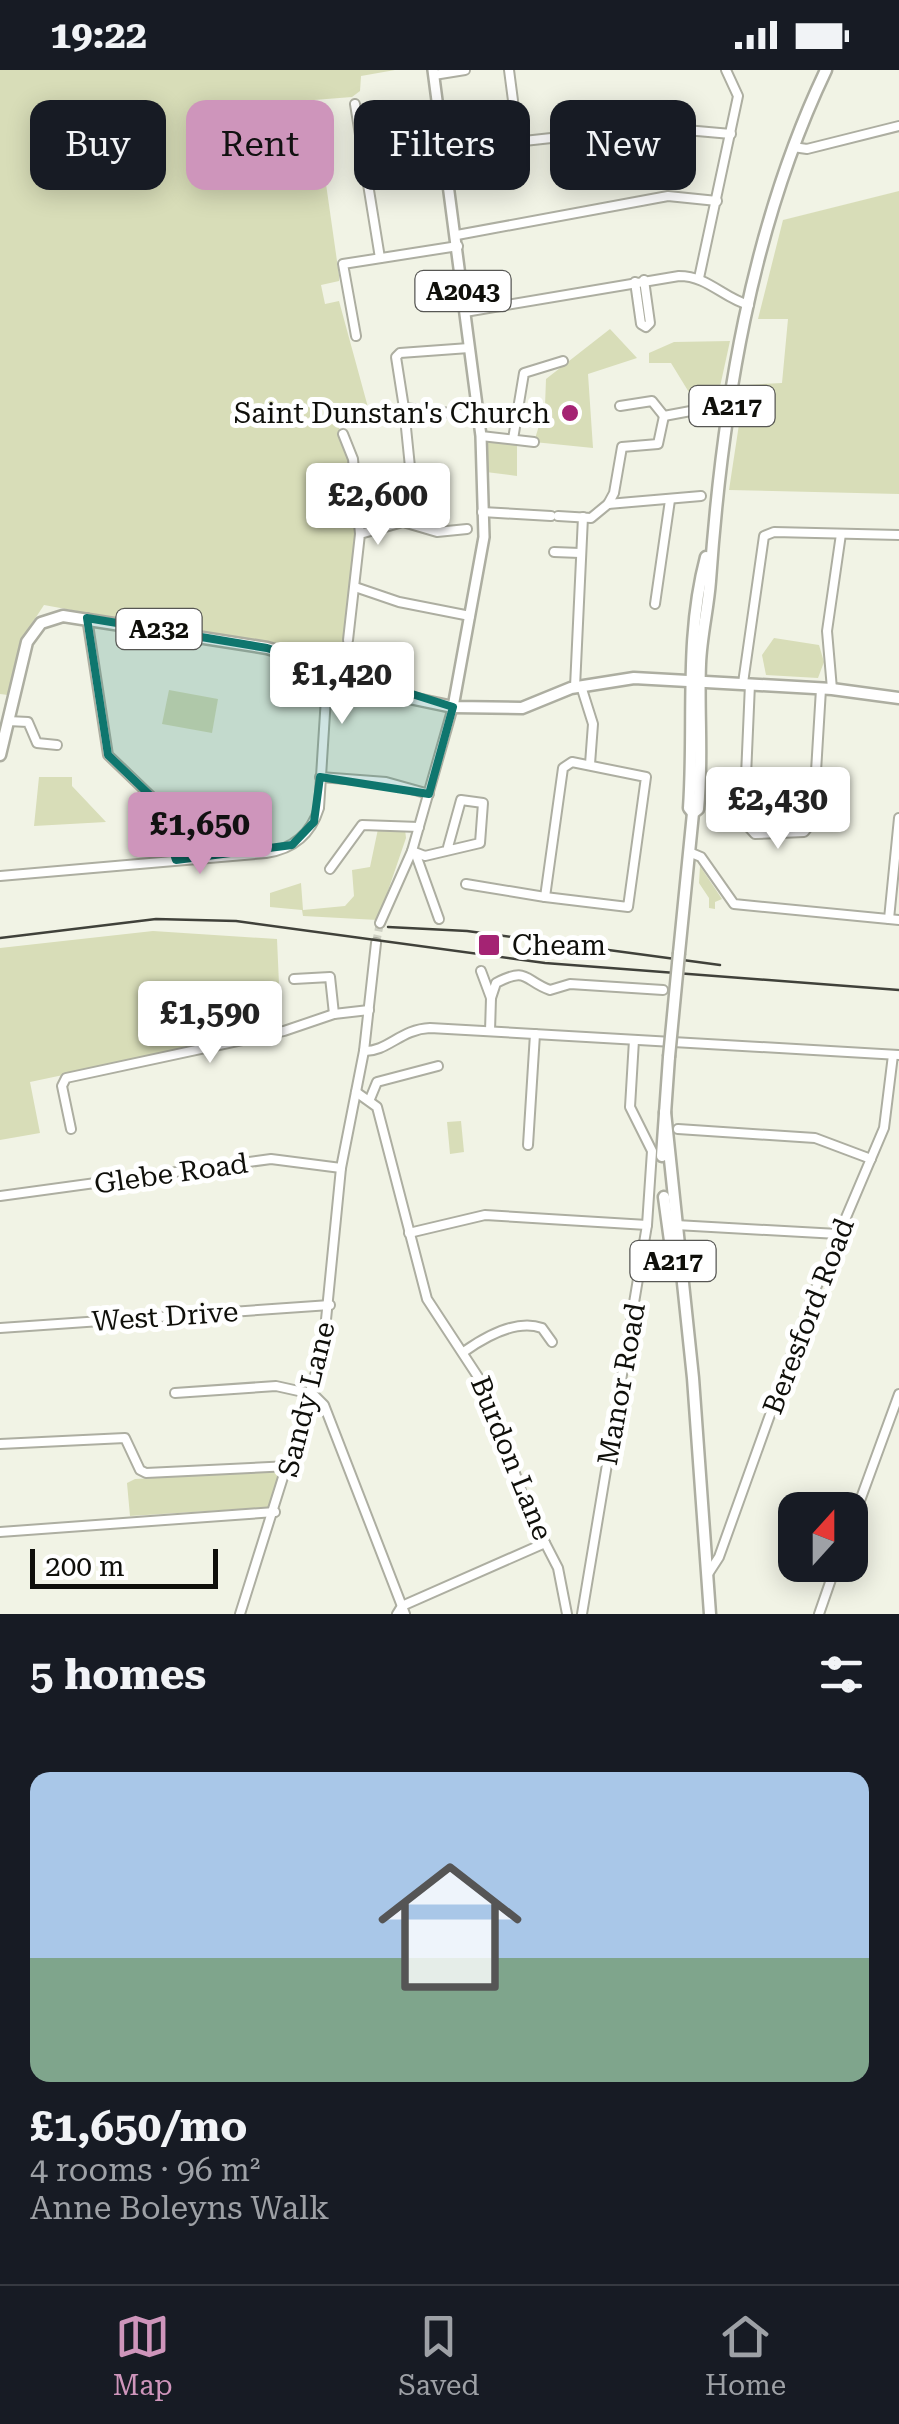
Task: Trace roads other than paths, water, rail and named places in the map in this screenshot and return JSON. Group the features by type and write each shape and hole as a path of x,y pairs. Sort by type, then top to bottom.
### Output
{"highway":[{"name":"A217","path":"710,1614 693,1409 673,1229 662,1178 679,954 702,759 695,681 711,540 749,305 767,225 793,147 826,70"},
{"name":"A232","path":"0,755 26,647 36,627 56,616 248,644 328,666 410,698 453,707 522,708 578,686 634,678 827,689 899,698"}],"main road":[{"name":"A2043","path":"434,72 481,436 484,543 453,707"}],"street":[{"path":"434,72 465,70"},
{"path":"509,70 518,131 524,141 664,126 731,134"},
{"path":"699,278 738,96 727,70"},
{"path":"793,147 807,150 899,126"},
{"path":"369,190 380,258"},
{"path":"356,336 342,264 668,196 717,201"},
{"path":"465,312 640,281 699,278 732,301 749,305"},
{"path":"640,281 650,323 646,327 642,324 640,281"},
{"path":"410,466 398,354 424,348 434,352 469,348"},
{"path":"513,439 524,374 563,361"},
{"path":"620,406 652,401 664,416"},
{"path":"664,416 712,406"},
{"path":"404,408 478,416"},
{"path":"482,512 594,517 614,493 622,448 658,444 664,416"},
{"path":"343,434 354,459 360,534 348,640"},
{"path":"481,436 534,442"},
{"path":"608,504 701,496"},
{"path":"655,604 670,500"},
{"path":"584,518 578,686 593,724 590,764"},
{"path":"360,534 408,522 437,532 467,529"},
{"path":"841,534 827,632 827,689 814,822 805,831 758,834 748,830 744,822 748,686 764,536 774,532 899,535"},
{"path":"554,552 580,553"},
{"path":"355,587 400,602 470,616"},
{"path":"87,618 105,742 116,766 160,806 176,860"},
{"path":"0,876 266,853 292,845 317,815 320,719 328,666"},
{"path":"380,922 414,853 453,707"},
{"path":"8,721 28,718 37,743 57,745"},
{"path":"466,884 545,897 624,908 631,900 646,777 572,762 563,768 545,897"},
{"path":"320,777 386,782 428,794"},
{"path":"414,853 443,852 448,847 461,800 483,803 480,843 448,847"},
{"path":"717,905 894,919 899,818"},
{"path":"330,868 362,825 419,827"},
{"path":"690,852 702,857 728,899 736,904"},
{"path":"414,853 439,919"},
{"name":"Sandy Lane","path":"240,1614 312,1394 330,1305 341,1168 363,1055 376,943"},
{"path":"481,971 496,981 525,975 555,990 570,984 664,990"},
{"path":"294,979 330,977 334,1014"},
{"path":"490,1031 496,981"},
{"path":"72,1129 62,1082 284,1031 334,1014 369,1010"},
{"path":"363,1055 414,1029 896,1055"},
{"path":"528,1145 535,1034"},
{"name":"Manor Road","path":"582,1614 647,1229 653,1158 630,1107 634,1040"},
{"name":"Beresford Road","path":"708,1574 719,1557 838,1234 890,1107 896,1055"},
{"path":"375,1084 420,1068 438,1066"},
{"path":"356,1092 370,1099 374,1070"},
{"name":"Burdon Lane","path":"370,1099 377,1107 427,1299 465,1351 486,1389 527,1508 558,1568 566,1614"},
{"path":"678,1129 815,1138 871,1159"},
{"name":"Glebe Road","path":"0,1196 271,1159 341,1168"},
{"path":"409,1233 484,1215 647,1229 838,1234"},
{"name":"West Drive","path":"0,1328 330,1305"},
{"path":"465,1351 486,1336 528,1325 542,1328 552,1342"},
{"path":"175,1393 276,1386 312,1394 324,1405 402,1611 545,1543"},
{"path":"183,1405 187,1392"},
{"path":"863,1492 899,1394"},
{"path":"0,1444 126,1438 146,1473 290,1466"},
{"path":"0,1532 275,1512"},
{"path":"818,1614 830,1582"}],"tunnel":[{"path":"376,943 380,923"}],"railway":[{"path":"0,938 156,919 236,921 545,963 899,990"},
{"path":"388,927 467,931 720,965"}],"place":[{"name":"Saint Dunstan's Church","path":"570,413"},
{"name":"Cheam","path":"489,945"}]}
